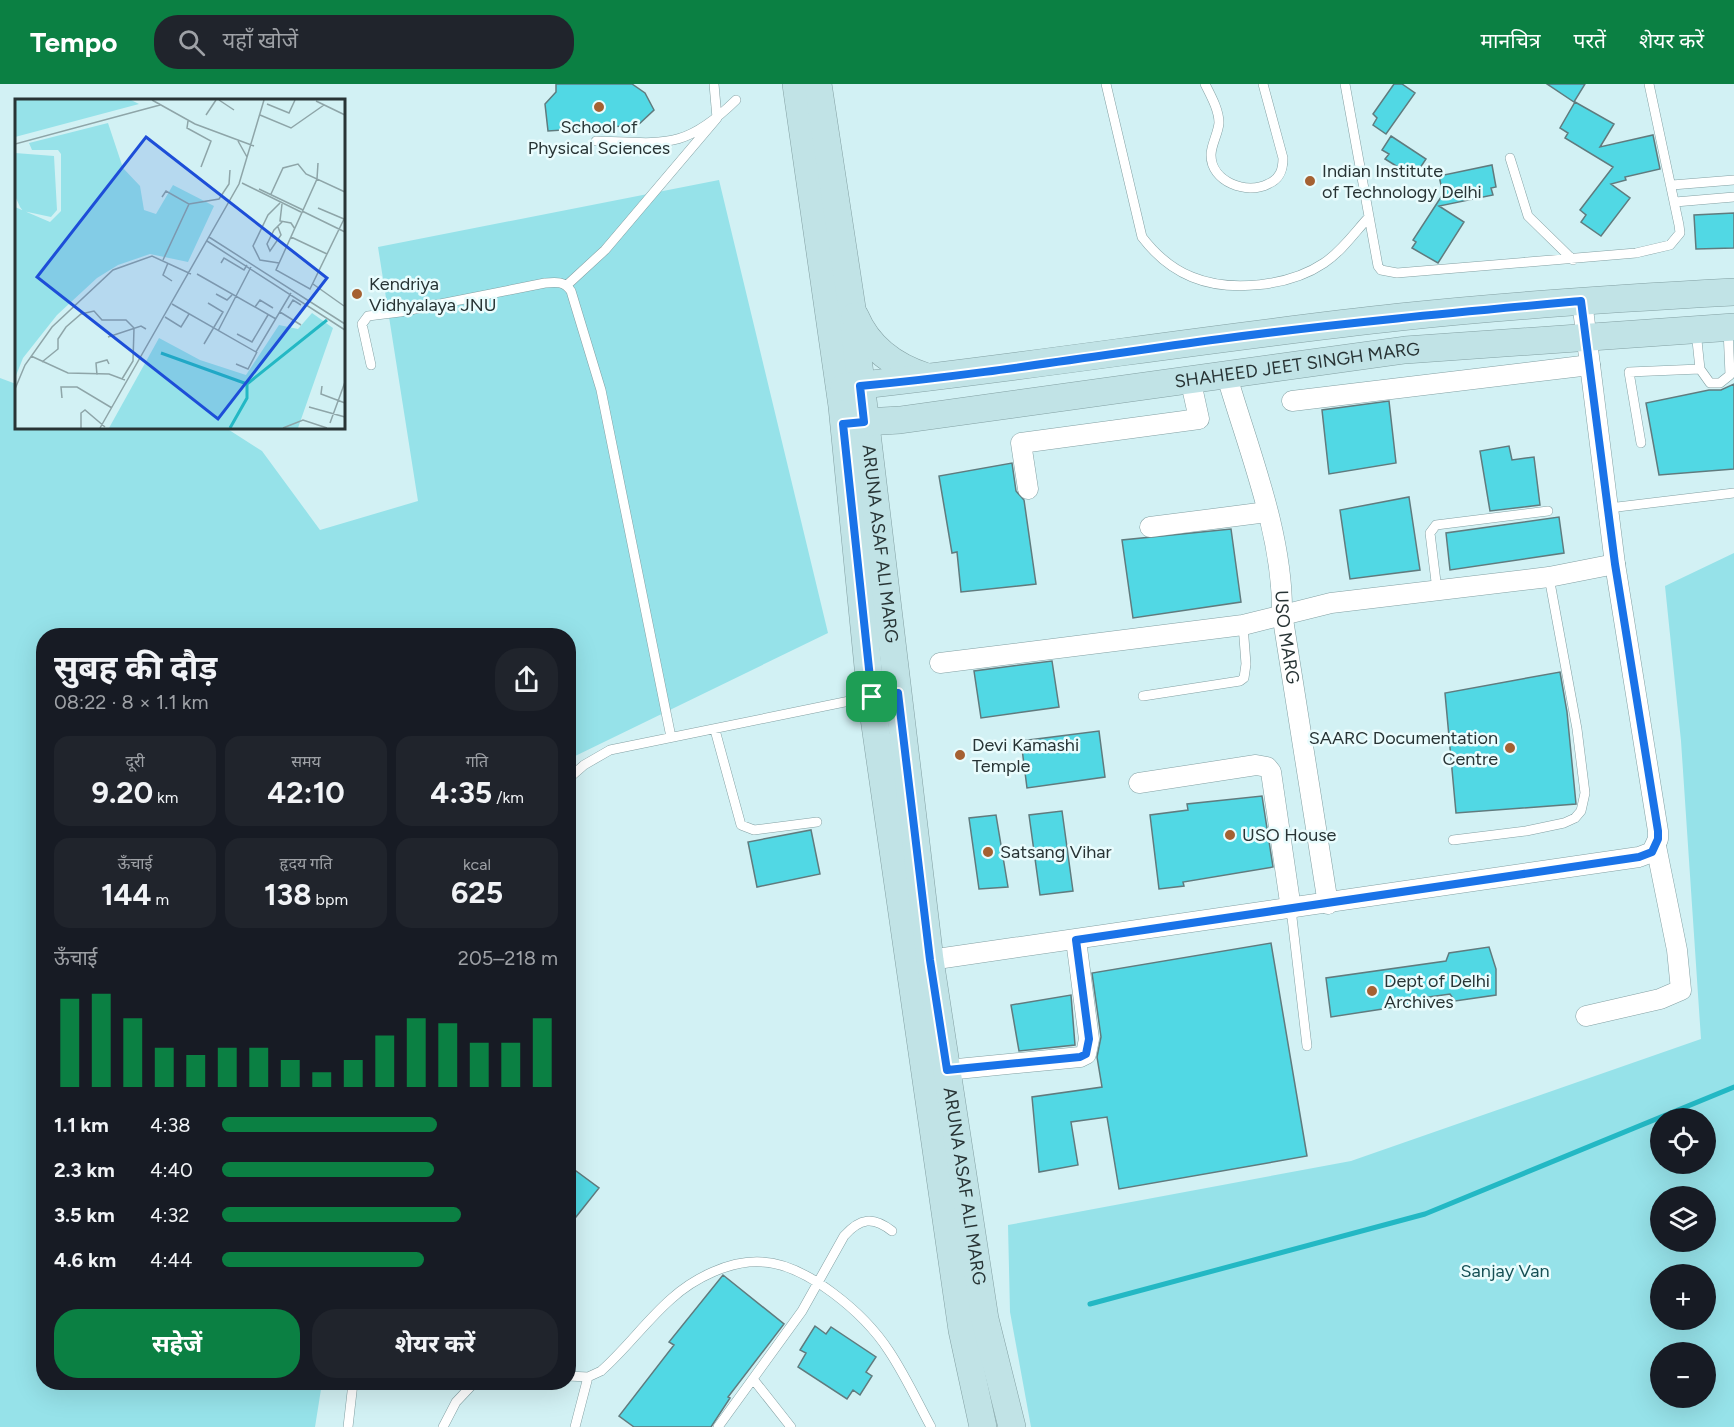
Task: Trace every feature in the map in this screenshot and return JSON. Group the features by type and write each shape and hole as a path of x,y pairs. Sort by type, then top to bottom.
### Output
{"main road":[{"name":"ARUNA ASAF ALI MARG","path":"796,84 850,387 872,697 962,1330 983,1427"},
{"name":"ARUNA ASAF ALI MARG","path":"818,84 852,308 850,387"},
{"name":"SHAHEED JEET SINGH MARG","path":"850,387 992,371 1222,338 1401,317 1581,301 1734,292"},
{"path":"852,308 863,332 880,352 902,368 927,377"},
{"name":"SHAHEED JEET SINGH MARG","path":"854,423 900,420 1405,350 1731,327"},
{"name":"ARUNA ASAF ALI MARG","path":"854,423 898,693 930,960 986,1319 1012,1427"}],"street":[{"path":"1581,301 1615,564 1658,831 1654,849 1677,950 1681,990 1660,999 1586,1016"},
{"path":"1292,401 1590,365"},
{"name":"USO MARG","path":"1226,373 1279,561 1282,613 1328,904"},
{"path":"1028,489 1021,442 1199,419 1190,378"},
{"path":"1150,527 1267,512"},
{"path":"940,663 1243,625 1282,613 1331,603 1550,578 1615,564"},
{"path":"872,697 898,693"},
{"path":"1139,783 1256,765 1268,767 1271,772 1291,909"},
{"path":"930,960 1328,904 1639,857 1654,849"},
{"path":"947,1070 1080,1057 1086,1054 1089,1039 1076,940"}],"lane":[{"path":"714,84 717,118"},
{"path":"1106,84 1142,237 1169,263 1193,278 1227,285 1287,280 1308,272 1335,255 1369,217"},
{"path":"1204,84 1217,111 1219,124 1211,154 1212,164 1230,183 1240,188 1255,189 1276,180 1282,170 1283,158 1263,84"},
{"path":"1345,84 1378,266 1388,272 1573,260 1636,253 1670,245 1680,233 1672,185 1649,84"},
{"path":"567,285 604,250 735,99"},
{"path":"596,141 668,143 717,118"},
{"path":"1510,158 1528,216 1573,260"},
{"path":"1672,185 1734,180"},
{"path":"1675,202 1734,197"},
{"path":"372,365 362,324 368,316 400,312 545,283 558,282 567,285 571,291 601,390 671,737"},
{"path":"1696,329 1700,369 1710,383 1720,383 1730,375 1731,327"},
{"path":"1641,443 1629,372 1700,369"},
{"path":"1609,508 1734,492"},
{"path":"1437,590 1430,533 1436,525 1548,511"},
{"path":"1453,840 1526,831 1564,823 1575,818 1581,811 1585,793 1577,729 1550,578"},
{"path":"1143,696 1240,681 1244,678 1246,664 1243,625"},
{"path":"576,772 610,750 872,697"},
{"path":"715,730 741,825 754,830 817,822"},
{"path":"1291,909 1307,1046"},
{"path":"718,1427 802,1311 844,1236 859,1222 872,1219 892,1231"},
{"path":"576,1376 588,1377 601,1371 619,1355 671,1298 727,1266 745,1262 779,1264 818,1284 852,1308 876,1333 902,1372 930,1427"},
{"path":"575,1427 588,1377"},
{"path":"753,1379 791,1427"},
{"path":"348,1427 352,1390"},
{"path":"443,1427 456,1402 467,1390"}],"green space":[{"path":"719,180 828,633 576,756 576,628 36,628 36,1390 321,1390 315,1427 0,1427 0,378 15,384 15,429 228,429 262,451 320,530 418,501 378,247"},
{"name":"Sanjay Van","path":"1734,553 1734,1427 1031,1427 1010,1312 1008,1225 1351,1161 1701,1039 1681,741 1665,586"}],"building":[{"name":"School of Physical Sciences","path":"556,84 632,84 645,93 654,110 638,125 548,131 545,104 556,92"},
{"path":"1394,84 1402,84 1415,93 1386,134 1373,125 1377,118 1373,114"},
{"path":"1547,84 1585,84 1574,102"},
{"path":"1575,102 1614,124 1600,147 1653,135 1660,169 1625,177 1626,180 1611,184 1630,198 1601,236 1581,222 1586,215 1580,210 1613,167 1565,138 1568,133 1560,128"},
{"path":"1391,136 1426,159 1414,177 1385,159 1389,154 1382,150"},
{"path":"1492,165 1496,187 1491,188 1493,195 1439,206 1464,222 1438,263 1412,248 1416,242 1413,240 1443,194 1439,176"},
{"path":"1734,213 1734,248 1696,249 1694,215"},
{"path":"1734,384 1734,469 1659,475 1646,403 1709,390 1721,390"},
{"path":"1389,401 1396,463 1329,474 1322,410"},
{"path":"1509,446 1512,460 1534,457 1540,505 1490,511 1480,451"},
{"path":"1012,463 1016,491 1024,500 1036,584 961,592 957,552 952,553 939,476"},
{"path":"1409,497 1420,570 1350,579 1340,510"},
{"path":"1559,517 1564,553 1450,570 1446,533"},
{"path":"1231,529 1241,602 1133,618 1122,540"},
{"path":"1052,661 1059,707 981,718 974,671"},
{"name":"SAARC Documentation Centre","path":"1560,672 1567,712 1576,804 1456,813 1445,693"},
{"path":"1099,731 1105,777 1027,788 1021,741"},
{"name":"USO House","path":"1262,796 1273,867 1183,882 1184,886 1159,889 1150,815 1188,810 1187,804"},
{"path":"1062,811 1073,891 1040,895 1029,815"},
{"name":"Satsang Vihar","path":"996,815 1008,887 979,889 969,818"},
{"path":"811,830 820,874 757,887 748,842"},
{"path":"1271,943 1307,1156 1119,1189 1107,1117 1071,1122 1078,1165 1039,1172 1032,1097 1102,1087 1097,1057 1101,1037 1092,973"},
{"path":"1489,947 1496,969 1496,995 1455,1001 1450,994 1415,999 1415,1004 1331,1017 1326,978 1446,961 1449,953"},
{"path":"1071,995 1075,1045 1019,1051 1011,1005"},
{"path":"576,1171 599,1188 576,1217"},
{"path":"723,1275 784,1324 728,1397 730,1398 711,1427 634,1427 619,1416 674,1345 669,1342"},
{"path":"815,1326 826,1334 831,1327 876,1357 866,1372 872,1376 860,1395 853,1390 847,1399 798,1367 806,1353 800,1350"}],"waterway":[{"path":"1090,1304 1425,1214 1734,1087"}],"place":[{"name":"School of Physical Sciences","path":"599,107"},
{"name":"Indian Institute of Technology Delhi","path":"1310,181"},
{"name":"Kendriya Vidhyalaya JNU","path":"357,294"},
{"name":"SAARC Documentation Centre","path":"1510,748"},
{"name":"Devi Kamashi Temple","path":"960,755"},
{"name":"USO House","path":"1230,835"},
{"name":"Satsang Vihar","path":"988,852"},
{"name":"Dept of Delhi Archives","path":"1372,991"}],"route":[{"path":"1581,301 1615,564 1658,831 1656,846 1652,852 1639,857 1076,940 1089,1039 1086,1054 1080,1057 947,1070 930,960 898,693 872,697 843,424 864,422 860,386 992,371 1222,338 1401,317 1581,301"}]}
